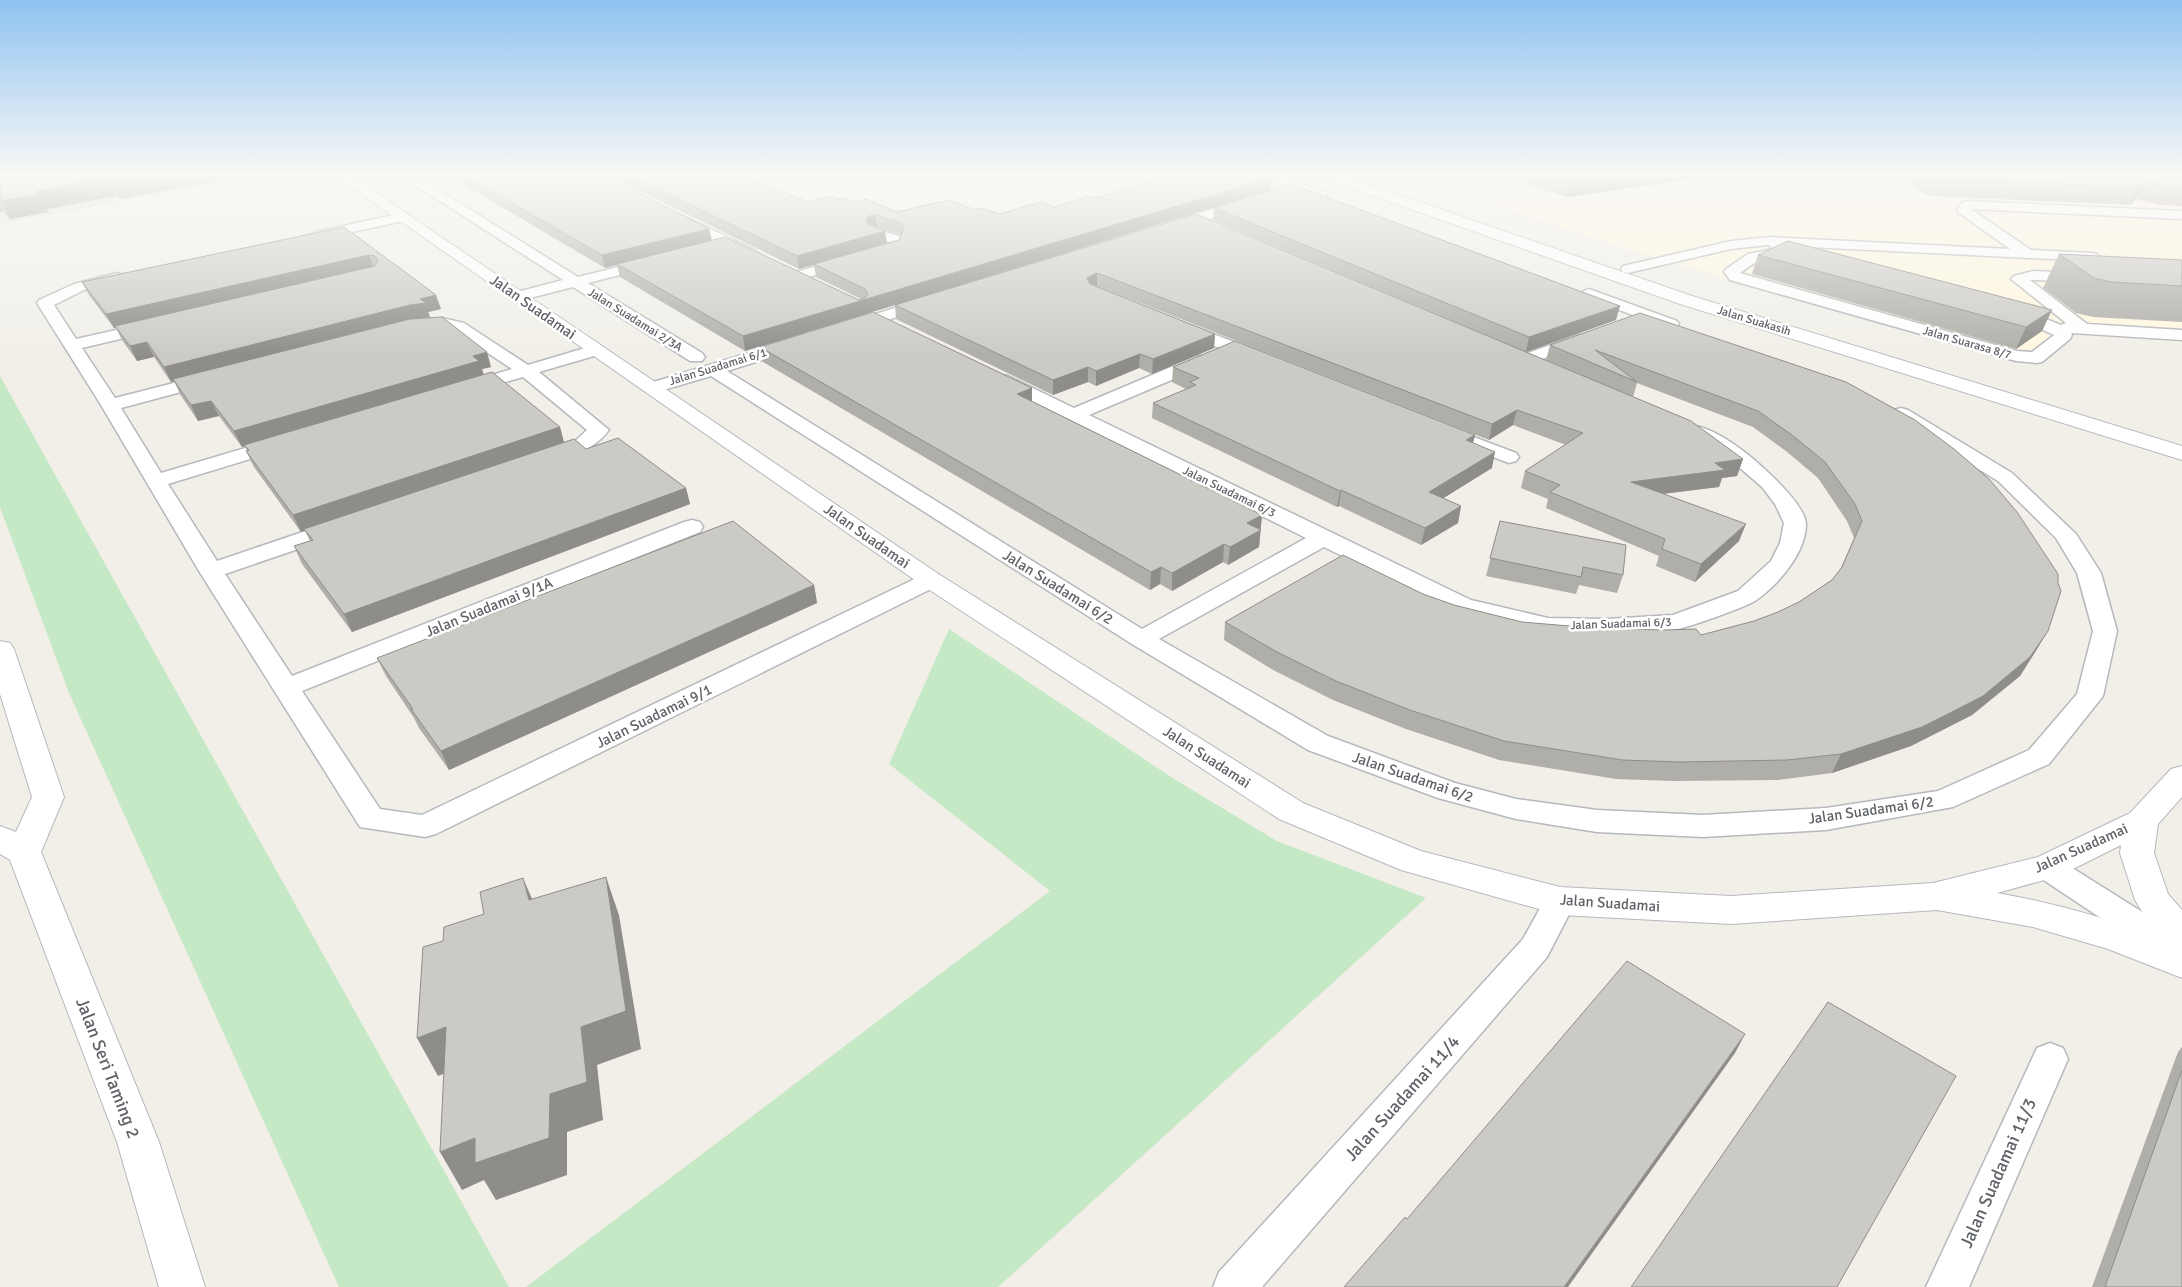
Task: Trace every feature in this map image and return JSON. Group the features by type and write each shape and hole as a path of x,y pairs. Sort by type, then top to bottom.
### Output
{"street":[{"path":"299,240 317,236"},
{"name":"Jalan Suadamai","path":"432,236 594,350 653,388 931,580 1291,811 1413,861 1560,901 1731,910 1933,897 2047,866 2142,821 2182,777"},
{"name":"Jalan Suadamai 2/3A","path":"502,236 704,363"},
{"path":"716,236 764,260"},
{"path":"815,285 793,274 895,248 896,240 885,236"},
{"name":"Jalan Suakasih","path":"1502,236 1686,300 2182,453"},
{"name":"Jalan Suakasih","path":"1532,236 1702,294 2182,438"},
{"path":"2001,236 2026,254"},
{"path":"1628,269 1731,245 1770,242 2084,256 2102,269 2033,275 2019,279 2083,329"},
{"name":"Jalan Suarasa 8/7","path":"1770,242 1787,251 1822,261"},
{"path":"712,247 730,243"},
{"name":"Jalan Suarasa 8/7","path":"1787,251 1753,257 1731,272 1735,277 2016,356 2036,358 2064,335 2055,328"},
{"path":"518,296 666,259"},
{"path":"127,276 80,286 45,303 286,688"},
{"path":"1566,286 1637,319 1692,332"},
{"path":"840,330 942,298"},
{"path":"2003,308 2035,318 2055,328 2182,334"},
{"path":"876,318 902,331"},
{"path":"73,345 170,322"},
{"path":"1170,322 1271,362"},
{"path":"410,328 442,323 458,326 526,371 599,430 581,446 535,462"},
{"path":"1525,360 1590,336"},
{"name":"Jalan Suadamai 6/1","path":"653,388 704,363 812,338"},
{"path":"1074,415 1234,348"},
{"path":"450,394 594,350"},
{"path":"1507,352 1552,371"},
{"name":"Jalan Suadamai 6/2","path":"704,363 1140,639 1318,743 1448,792 1516,809 1598,821 1703,826 1826,819 1943,800 2039,757 2090,696 2105,631 2088,573 2065,534 2005,477 1884,406"},
{"name":"Jalan Suadamai 6/3","path":"988,373 1463,605 1548,626 1606,626 1676,622 1746,596 1781,564 1791,543 1795,522 1785,502 1769,483 1725,445 1669,421"},
{"path":"110,405 224,375"},
{"path":"1445,432 1509,458"},
{"path":"156,480 298,438"},
{"path":"211,571 359,521"},
{"name":"Jalan Suadamai 9/1A","path":"286,688 692,527"},
{"path":"1140,639 1323,538"},
{"name":"Jalan Suadamai 9/1","path":"286,688 371,818 425,826 931,580"},
{"name":"Jalan Seri Taming 2","path":"0,649 48,797 12,845 138,1142 182,1287"},
{"path":"2142,821 2137,853 2154,900 2182,935"},
{"path":"2047,866 2182,954"},
{"path":"1933,897 2033,913 2117,937 2182,963"},
{"name":"Jalan Suadamai 11/4","path":"1234,1287 1534,948 1560,901"},
{"name":"Jalan Suadamai 11/3","path":"1947,1287 2050,1059"}],"shaded area":[{"path":"1588,236 2182,236 2182,342 2069,335 2029,365 1636,252"}],"green space":[{"path":"0,376 509,1287 339,1287 69,693 0,507"},
{"path":"949,629 1174,779 1277,841 1426,898 998,1287 526,1287 1050,891 889,764"}],"building":[{"path":"301,236 356,236 436,295 420,299 426,303 410,305 164,367 147,342 130,346 115,326 375,266 378,260 375,256 369,255 106,314 82,282"},
{"path":"569,236 680,236 602,255"},
{"path":"755,236 867,236 797,256"},
{"path":"901,236 1077,236 743,336 617,264 725,237 859,300 865,298 868,294 865,289 814,264 899,240"},
{"path":"1123,236 1249,236 1691,421 1743,459 1715,463 1725,470 1631,482 1746,524 1701,564 1662,549 1665,539 1550,492 1560,485 1525,471 1583,433 1517,410 1492,424 1097,273 1087,278 1090,284 1215,334 1153,359 1140,354 1096,371 1088,367 1053,380 895,305"},
{"path":"1283,236 1431,236 1620,306 1529,337"},
{"path":"1788,241 2052,310 2026,327 1758,255"},
{"path":"2059,254 2182,260 2182,286 2111,282 2094,278"},
{"path":"873,312 1032,388 1017,394 1262,515 1247,523 1261,530 1230,547 1224,544 1172,573 1161,567 1151,572 760,347"},
{"path":"1640,313 1846,382 1915,420 1954,449 1989,479 2017,512 2058,574 2058,583 2061,591 2048,631 2030,657 1983,696 1950,713 1922,727 1841,754 1787,760 1680,762 1623,760 1504,741 1410,710 1336,681 1277,652 1225,622 1343,555 1423,594 1454,605 1522,622 1593,628 1696,629 1701,635 1754,621 1778,612 1799,602 1832,580 1842,567 1862,521 1855,504 1825,462 1758,411 1595,350 1637,382 1550,345"},
{"path":"442,317 487,352 473,356 479,361 234,431 211,401 191,405 173,379 410,319"},
{"path":"1235,341 1475,435 1466,440 1495,452 1429,492 1461,506 1425,528 1340,491 1153,403 1196,385 1190,382 1199,378 1173,367"},
{"path":"492,372 560,427 293,515 246,451 249,450 244,445"},
{"path":"618,438 686,488 344,614 294,546 313,540 304,529 574,439 586,449"},
{"path":"733,521 814,585 441,751 377,658"},
{"path":"1500,521 1626,545 1623,575 1583,567 1581,577 1490,558"},
{"path":"606,877 626,1011 581,1027 587,1082 550,1094 549,1138 475,1163 475,1138 440,1152 446,1027 417,1038 423,947 443,941 444,927 484,914 480,892 523,878 529,900"},
{"path":"1627,961 1745,1034 1564,1287 1344,1287 1405,1217 1407,1219"},
{"path":"1828,1002 1956,1076 1837,1287 1631,1287"},
{"path":"2182,1070 2182,1287 2105,1287"}]}
